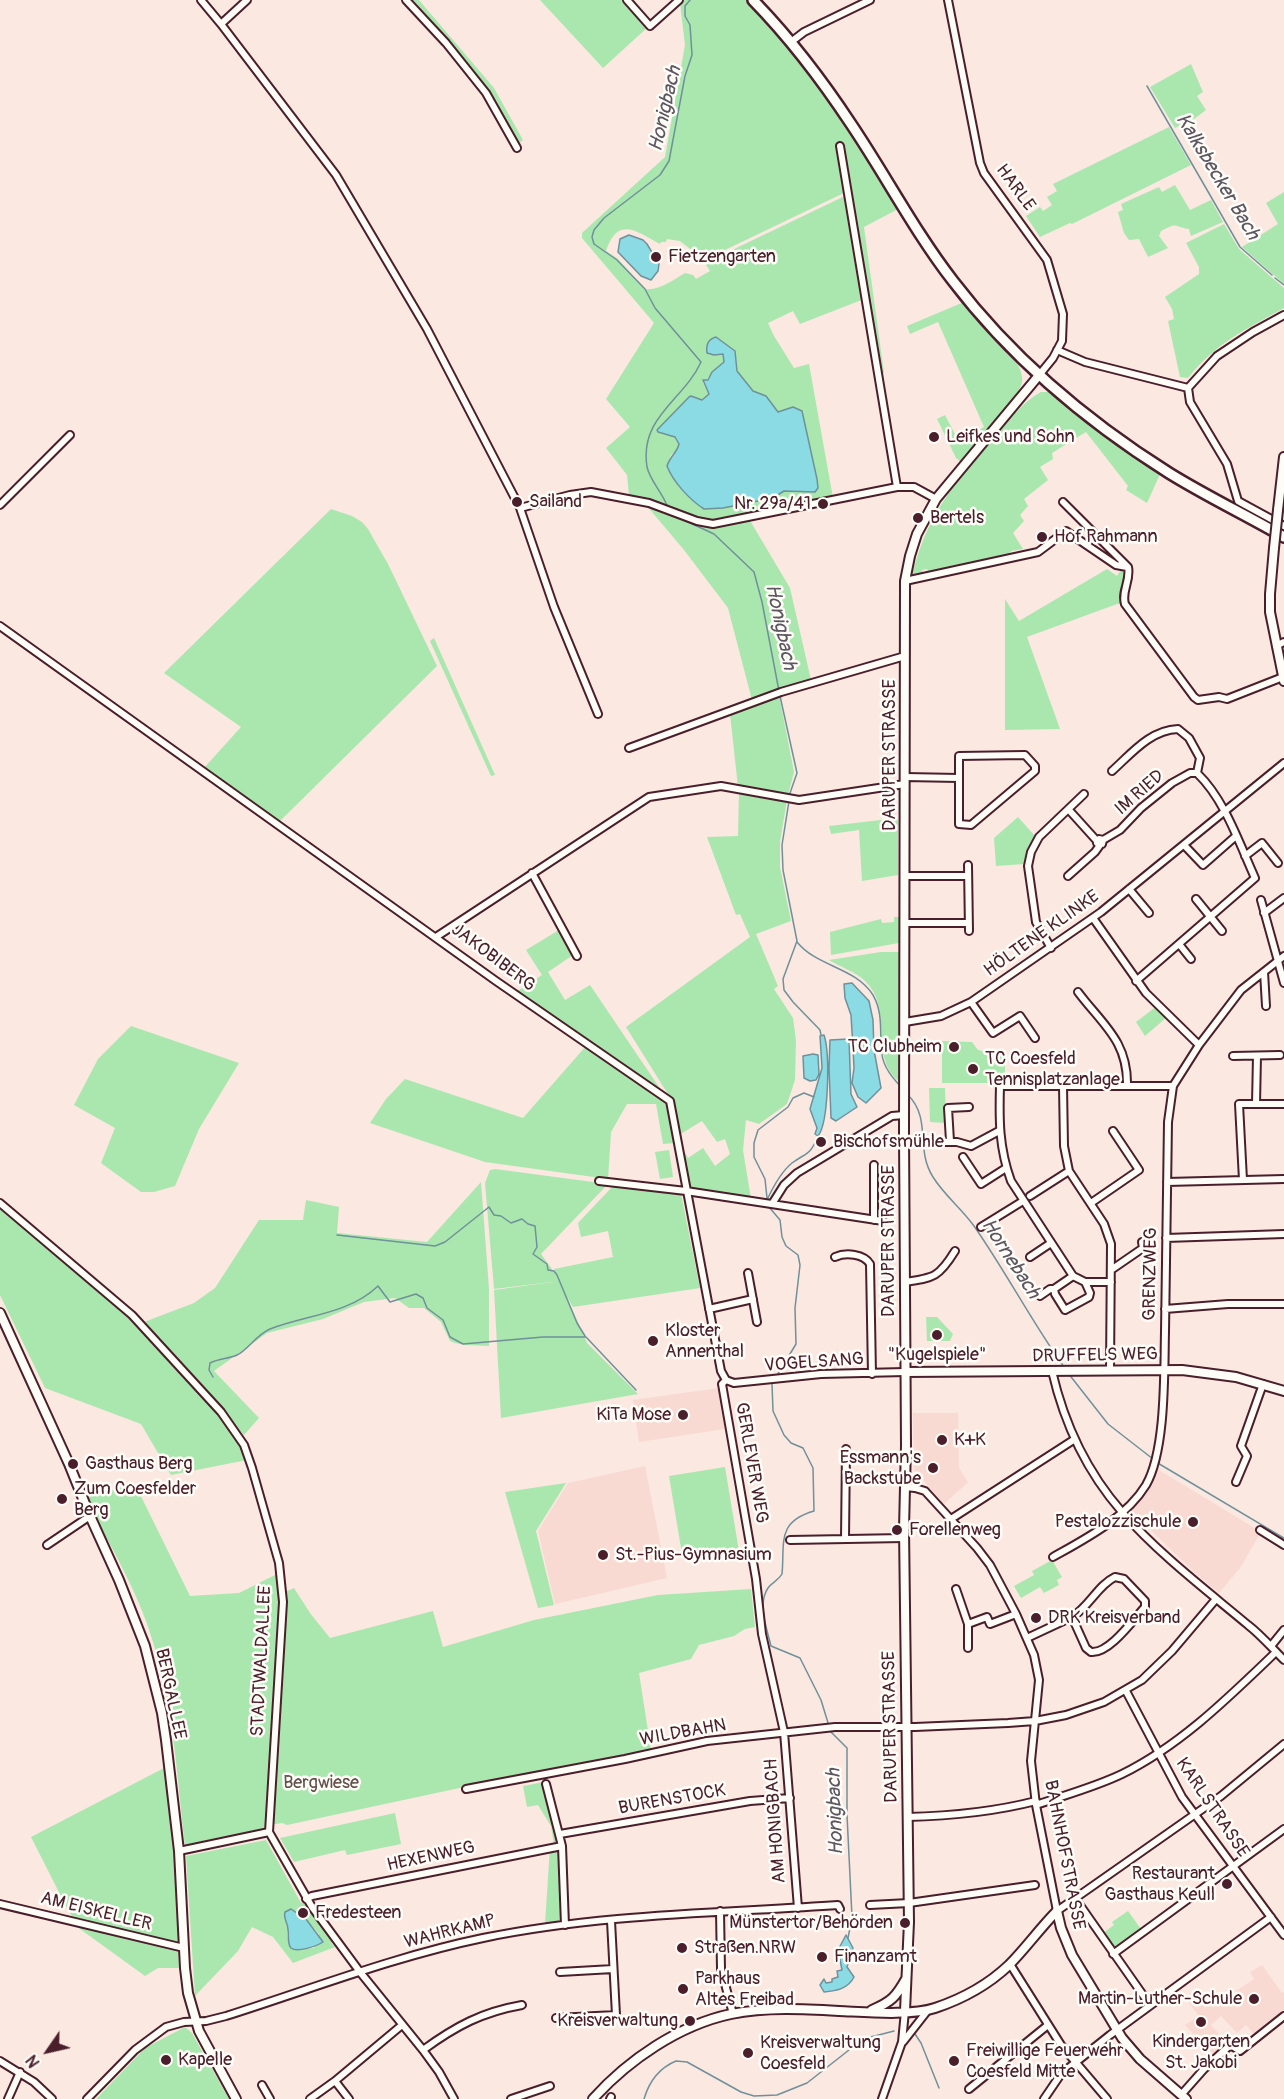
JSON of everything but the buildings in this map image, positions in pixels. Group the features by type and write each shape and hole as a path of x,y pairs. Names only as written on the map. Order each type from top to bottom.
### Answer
{"main road":[{"path":"753,0 791,42 823,83 935,257 991,326 1040,374 1098,423 1170,473 1284,537"}],"street":[{"path":"201,0 336,175 427,329 520,508 554,607 598,714"},
{"path":"220,24 247,0"},
{"path":"406,0 446,43 486,93 517,148"},
{"path":"627,0 651,26 679,0"},
{"path":"791,42 804,32 870,0"},
{"name":"HARLE","path":"948,0 980,163 984,173 1047,260 1062,314 1063,331 1058,351 1040,374"},
{"path":"840,146 897,487"},
{"path":"1188,388 1217,356 1284,315"},
{"path":"1058,351 1096,365 1188,388"},
{"name":"DARUPER STRASSE","path":"882,2099 902,2042 908,1975 904,1538 905,581 910,556 918,534 936,499 1040,374"},
{"path":"1188,388 1190,402 1227,464 1238,501 1284,525"},
{"path":"0,505 70,435"},
{"path":"1063,502 1128,567 1130,575 1122,597 1125,604 1154,646 1198,700 1219,697 1227,699 1284,679 1276,646 1270,594 1284,457"},
{"path":"520,508 591,492 626,498 713,524 897,487 914,487 936,499"},
{"path":"905,581 1038,552 1066,531 1116,565 1128,567"},
{"path":"0,626 436,937"},
{"path":"1276,646 1284,642"},
{"path":"629,748 779,692 905,656"},
{"name":"IM RIED","path":"1112,771 1152,736 1162,730 1178,729 1189,738 1200,758 1197,773"},
{"path":"1025,755 1035,766 1035,771 971,825 959,824 959,778 959,756 1025,755"},
{"name":"HÖLTENE KLINKE","path":"904,1022 941,1017 971,1002 1051,948 1093,918 1284,763"},
{"name":"IM RIED","path":"1068,876 1095,852 1100,842 1120,831 1156,795 1190,773 1197,773 1204,779 1224,811 1255,878 1211,916"},
{"name":"JAKOBIBERG","path":"670,1101 505,988 436,937 649,797 721,786 799,800 905,781 959,778"},
{"path":"1051,948 1036,922 1029,859 1039,837 1084,794"},
{"path":"1069,810 1100,842"},
{"path":"1184,845 1203,865 1236,836"},
{"path":"1245,855 1262,843 1278,863"},
{"path":"968,865 969,931"},
{"path":"532,873 577,956"},
{"path":"904,876 967,876"},
{"path":"1129,889 1149,913"},
{"path":"1264,913 1284,898"},
{"path":"1196,899 1222,931"},
{"path":"1261,900 1284,983"},
{"path":"1136,981 1211,916"},
{"path":"1093,918 1136,981 1199,1045"},
{"path":"904,923 968,923"},
{"path":"1179,944 1191,959"},
{"path":"1111,1282 1085,1282 1073,1276 1011,1182 999,1131 1000,1086 1173,1086 1199,1045 1235,997 1284,956"},
{"path":"1264,972 1266,1006"},
{"path":"1078,992 1124,1055 1127,1070 1126,1085"},
{"path":"971,1002 993,1033 1020,1016 1035,1038"},
{"path":"1233,1056 1280,1055"},
{"path":"1256,1104 1257,1056"},
{"path":"1063,1086 1064,1146 1069,1171 1108,1234 1110,1244 1110,1370"},
{"name":"GRENZWEG","path":"1053,1557 1087,1537 1122,1512 1138,1496 1157,1457 1164,1370 1168,1122 1173,1086"},
{"name":"GERLEVER WEG","path":"670,1101 721,1371 726,1380 722,1384 756,1579 760,1623 784,1732"},
{"path":"1243,1180 1239,1104 1284,1104"},
{"path":"969,1107 948,1108 947,1141 970,1146 999,1131"},
{"path":"769,1203 797,1173 892,1116 904,1114"},
{"path":"1090,1203 1138,1170 1113,1131"},
{"path":"963,1157 981,1184 1006,1168"},
{"path":"874,1165 874,1220"},
{"path":"1030,1196 1069,1171"},
{"path":"1167,1182 1284,1179"},
{"path":"599,1181 686,1191 883,1221"},
{"path":"981,1227 1023,1201"},
{"name":"STADTWALDALLEE","path":"0,1203 132,1315 221,1412 244,1445 271,1533 282,1582 269,1832"},
{"path":"1166,1238 1284,1234"},
{"path":"1111,1270 1143,1248 1142,1242"},
{"path":"1030,1257 1051,1243"},
{"path":"905,1282 932,1277 956,1251"},
{"path":"835,1257 844,1253 865,1258 870,1264 872,1374"},
{"path":"748,1273 757,1322"},
{"path":"1040,1296 1073,1276"},
{"path":"1054,1289 1067,1310 1089,1297 1090,1293 1085,1282"},
{"path":"709,1309 753,1299"},
{"path":"1165,1309 1228,1304 1284,1304"},
{"name":"BERGALLEE","path":"0,1313 70,1465 146,1646 162,1713 179,1851 188,1993 196,2022 207,2048 236,2099"},
{"name":"DRUFFELS WEG","path":"905,1372 1164,1370 1213,1373 1284,1391"},
{"path":"1056,1371 1058,1396 1075,1439 1092,1471 1122,1512 1182,1570 1249,1625 1284,1660"},
{"name":"VOGELSANG","path":"726,1380 734,1383 821,1374 905,1372"},
{"path":"1236,1482 1247,1456 1241,1446 1263,1384"},
{"path":"951,1520 1075,1439"},
{"path":"845,1539 846,1449"},
{"name":"BAHNHOFSTRASSE","path":"905,1487 925,1491 983,1556 1002,1587 1027,1638 1038,1670 1031,1761 1036,1803 1061,1928 1072,1955 1116,2030 1134,2052 1184,2097"},
{"path":"47,1545 90,1516"},
{"path":"1260,1530 1284,1545"},
{"path":"790,1540 904,1538"},
{"path":"1027,1638 1072,1617 1083,1609 1115,1576 1124,1579 1146,1603 1116,1639 1095,1653 1086,1648 1072,1617"},
{"path":"956,1589 968,1624 968,1648"},
{"name":"WILDBAHN","path":"466,1789 707,1741 836,1727 977,1724 1035,1720 1066,1715 1094,1707 1126,1691 1154,1670 1215,1599"},
{"path":"968,1624 987,1617 990,1624 1016,1614"},
{"path":"1271,1646 1284,1630"},
{"path":"908,1817 952,1816 1036,1803 1095,1786 1123,1774 1185,1734 1229,1697 1276,1652"},
{"name":"KARLSTRASSE","path":"1126,1691 1182,1797 1284,1935"},
{"name":"AM HONIGBACH","path":"784,1732 798,1908"},
{"path":"593,2099 616,2076 655,2047 687,2030 732,2014 783,2008 868,2011 928,2010 972,1992 989,1982 1010,1964 1042,1924 1057,1911 1221,1796 1284,1744"},
{"path":"546,1784 562,1846 566,1925"},
{"name":"BURENSTOCK","path":"560,1834 750,1801 790,1798"},
{"path":"1113,1953 1284,1829"},
{"path":"179,1851 269,1832 306,1899 360,1972 423,2050 454,2099"},
{"name":"HEXENWEG","path":"306,1899 562,1846"},
{"path":"870,1905 909,1903 1035,1885"},
{"path":"1075,1898 1150,2005"},
{"name":"AM EISKELLER","path":"0,1904 184,1948"},
{"name":"WAHRKAMP","path":"87,2099 121,2063 149,2038 166,2027 235,2013 360,1972 474,1940 551,1926 720,1911 837,1905 840,1909"},
{"path":"720,1911 721,1968 732,2014"},
{"path":"1044,2099 1058,2077 1116,2030 1271,1917"},
{"path":"556,2018 616,2015 611,1921"},
{"path":"1010,1964 1070,2057 1107,2099"},
{"path":"560,1972 614,1969"},
{"path":"868,2011 895,1998 908,1975"},
{"path":"423,2050 474,2018 522,2005"},
{"name":"DARUPER STRASSE","path":"902,2042 928,2010"},
{"path":"1184,2097 1204,2069 1228,2047 1232,2046 1240,2051 1284,2016"},
{"path":"310,2099 402,2025"},
{"path":"969,2089 1048,2025"},
{"path":"0,2061 34,2082 52,2099"},
{"path":"8,2099 20,2072"},
{"path":"335,2081 349,2099"},
{"path":"262,2085 270,2099"},
{"path":"511,2099 550,2086"}],"shaded area":[{"path":"719,1388 725,1429 639,1442 633,1400"},
{"path":"913,1413 958,1413 959,1468 968,1482 944,1504 914,1470"},
{"name":"St.-Pius-Gymnasium","path":"645,1466 667,1578 555,1604 538,1531 568,1483"},
{"name":"Pestalozzischule","path":"1159,1470 1261,1532 1240,1568 1219,1593 1131,1511 1151,1484 1156,1471"},
{"name":"Martin-Luther-Schule","path":"1262,1965 1282,1993 1284,1992 1284,2012 1254,2034 1246,2025 1237,2033 1221,2016 1211,2025 1227,2042 1213,2055 1185,2025 1199,2016 1189,2003 1202,1993 1212,2007 1254,1979 1250,1972"}],"green space":[{"path":"407,0 419,0 494,88 523,140 517,145 488,93"},
{"path":"540,0 626,0 649,26 603,68"},
{"path":"683,0 748,0 811,74 848,126 900,208 864,227 884,373 881,374 841,143 837,144 846,192 704,260 680,241 667,239 666,242 660,244 629,229 616,233 611,240 606,251 617,258 645,289 650,289 666,284 685,273 693,275 696,279 710,271 705,263 847,195 864,299 800,324 793,311 768,323 794,368 809,364 833,498 715,522 698,519 671,507 629,495 627,475 606,448 630,427 606,399 654,323 582,238 582,233 665,157 685,45 680,3","holes":["712,338 735,351 737,371 753,391 766,396 778,412 793,407 818,488 815,492 784,491 773,498 723,508 701,508 669,472 667,466 671,455 678,450 679,444 675,437 659,433 657,430 694,397 702,400 709,394 703,383 724,362 723,354 706,347"]},
{"path":"1191,64 1203,92 1197,96 1206,110 1175,128 1150,87"},
{"path":"1169,127 1191,165 1072,224 1040,237 1026,216 1040,207 1043,211 1052,205 1047,197 1057,191 1053,184"},
{"path":"1175,185 1190,210 1211,200 1223,222 1191,236 1189,229 1175,225 1166,228 1159,236 1168,248 1148,257 1139,239 1129,240 1124,233 1118,212 1123,210 1121,204 1159,187 1162,192"},
{"path":"1284,192 1284,284 1242,247 1278,224 1266,203"},
{"path":"1224,224 1239,249 1284,288 1284,308 1244,330 1221,346 1188,378 1180,377 1168,321 1174,319 1172,309 1165,297 1199,274 1199,267 1186,243"},
{"path":"964,302 1015,359 1022,382 1019,391 1005,412 961,462 956,458 937,419 945,415 959,442 984,427 938,322 910,334 907,326"},
{"path":"1041,392 1050,392 1092,427 1161,472 1147,503 1126,490 1128,486 1086,432 1052,453 1053,459 1040,467 1048,480 1024,499 1028,506 1020,515 1024,521 1013,533 1023,549 1011,551 1008,557 929,573 927,569 922,570 924,576 911,579 917,556 933,518 954,486 1016,412"},
{"path":"647,506 698,524 749,519 790,588 811,680 752,700 728,608"},
{"path":"331,509 352,516 368,529 388,564 437,666 278,823 204,768 241,727 164,673"},
{"path":"1122,568 1127,569 1127,573 1121,604 1027,637 1060,729 1005,730 1005,599 1019,621 1107,569 1117,576"},
{"path":"434,638 495,775 491,776 430,641"},
{"path":"779,695 794,772 788,795 738,787 730,714"},
{"path":"739,792 787,800 780,842 780,867 791,921 756,934 778,986 774,989 793,1018 796,1040 795,1080 787,1104 759,1124 746,1120 743,1150 751,1199 688,1190 682,1152 684,1151 688,1158 703,1148 715,1166 730,1154 725,1139 717,1142 702,1121 679,1135 671,1099 626,1027 750,937 740,914 736,915 707,837 738,836"},
{"path":"1018,817 1035,836 1026,851 1025,864 996,866 994,838"},
{"path":"898,818 898,875 862,881 859,830 831,834 829,826"},
{"path":"894,917 899,917 899,943 831,955 830,932 881,919 882,923 894,922"},
{"path":"559,930 573,955 548,972 565,1000 590,985 661,1090 516,992 542,975 526,950"},
{"path":"881,952 900,952 901,1084 890,1072 885,1059 880,1013 873,991 853,972 829,960"},
{"path":"1157,1006 1167,1017 1145,1036 1136,1022"},
{"path":"131,1026 239,1063 199,1129 175,1186 154,1192 141,1192 101,1163 115,1128 74,1105 98,1059"},
{"name":"TC Coesfeld Tennisplatzanlage","path":"942,1041 972,1042 978,1050 1005,1056 1005,1083 942,1083"},
{"path":"586,1046 668,1102 675,1143 663,1144 656,1104 627,1104 611,1132 608,1179 485,1162 370,1123 386,1099 405,1079 523,1118"},
{"path":"929,1088 945,1088 946,1123 930,1122"},
{"path":"669,1150 673,1177 660,1179 655,1152"},
{"path":"490,1170 608,1184 541,1254 557,1276 554,1269 613,1257 608,1231 581,1237 578,1223 613,1186 681,1194 700,1288 573,1307 567,1297 587,1343 638,1394 501,1418 494,1290 560,1281 494,1289 485,1183"},
{"path":"481,1182 489,1289 489,1346 466,1345 450,1341 441,1322 424,1308 409,1308 395,1298 364,1302 323,1319 267,1333 214,1371 259,1418 244,1435 144,1322 194,1303 215,1288 259,1220 303,1220 306,1200 339,1207 337,1233 427,1242"},
{"path":"0,1207 140,1324 219,1412 239,1440 247,1460 171,1475 141,1424 45,1388 0,1295"},
{"path":"926,1317 937,1317 953,1334 950,1341 927,1341"},
{"path":"725,1467 739,1551 683,1560 669,1476"},
{"path":"566,1483 536,1531 554,1605 538,1608 505,1492"},
{"path":"135,1484 190,1596 239,1593 279,1573 281,1602 266,1831 185,1846 166,1692 153,1642 131,1586 85,1497"},
{"path":"1052,1560 1062,1577 1057,1580 1059,1585 1044,1593 1040,1587 1021,1598 1014,1586 1034,1575 1032,1571"},
{"name":"Bergwiese","path":"294,1588 330,1638 433,1611 443,1647 534,1620 658,1595 751,1589 755,1627 745,1629 734,1636 699,1645 691,1659 639,1673 651,1750 548,1769 287,1825 282,1823 270,1825 287,1591"},
{"path":"166,1767 175,1866 179,1968 158,1968 145,1976 80,1929 31,1837"},
{"path":"544,1782 558,1833 563,1924 545,1924 550,1847 554,1845 551,1826 538,1805 527,1807 523,1786"},
{"path":"395,1813 401,1844 347,1855 345,1850 294,1862 280,1838"},
{"path":"266,1840 301,1903 306,1903 335,1942 331,1943 335,1947 293,1963 273,1937 252,1927 238,1951 195,1996 186,1856","holes":["306,1919 319,1934 314,1948 301,1950 291,1948 286,1922"]},
{"path":"1128,1911 1141,1929 1114,1949 1103,1933 1114,1925 1112,1922"},
{"path":"185,2027 192,2033 229,2099 96,2099 145,2048"}],"water":[{"path":"629,235 643,240 659,264 658,271 651,280 641,276 618,252 620,239"},
{"path":"716,337 735,351 737,371 753,391 766,396 778,412 793,407 802,411 817,479 818,488 815,492 784,491 773,498 723,508 704,509 688,496 673,478 667,466 679,444 675,437 657,430 689,397 702,400 709,394 703,380 708,380 712,372 724,362 723,354 707,353 708,343"},
{"path":"852,983 869,1001 881,1088 866,1103 858,1097 852,1083 854,1068 851,1015 845,998 844,984"},
{"path":"824,1035 827,1087 822,1128 818,1136 815,1134 817,1128 810,1109 822,1068 820,1036"},
{"path":"849,1039 851,1094 857,1107 836,1121 831,1118 830,1040"},
{"path":"818,1055 819,1074 816,1080 810,1081 804,1078 803,1056"},
{"path":"291,1909 306,1919 323,1942 302,1949 291,1948 285,1912"},
{"path":"846,1935 853,1948 847,1967 854,1977 845,1987 824,1992 820,1985 824,1979 826,1983 832,1982 832,1979 838,1977 837,1971 842,1970 838,1950"}],"waterway":[{"name":"Honigbach","path":"668,508 647,467 646,450 656,422 701,362 655,308 645,289 617,260 594,244 592,237 594,230 604,218 660,175 669,161 685,76 692,55 690,25 685,16 685,6 690,0"},
{"name":"Kalksbecker Bach","path":"1147,86 1240,247 1272,275"},
{"name":"Kalksbecker Bach","path":"1275,278 1284,285"},
{"name":"Honigbach","path":"673,515 714,534 754,572 779,691"},
{"name":"Honigbach","path":"780,696 797,773 789,796"},
{"name":"Honigbach","path":"789,801 782,845 783,870 797,941 783,979 784,990 820,1030 821,1035"},
{"name":"Hornebach","path":"797,942 815,957 856,978 873,995 879,1009 883,1060 889,1073 901,1087"},
{"name":"Honigbach","path":"767,1198 765,1179 754,1157 754,1143 758,1130 788,1107 793,1098 804,1093 814,1097"},
{"name":"Hornebach","path":"908,1095 920,1114 925,1156 933,1177 974,1226 1064,1367"},
{"name":"Honigbach","path":"767,1200 784,1171 811,1150 819,1135"},
{"path":"337,1235 435,1246 445,1242 489,1207 494,1215 501,1216 511,1223 522,1219 535,1226 537,1247 533,1254 547,1264 548,1270 554,1271 557,1275 577,1323 585,1336"},
{"name":"Honigbach","path":"769,1207 780,1220 782,1237 786,1246 798,1255 800,1265 795,1308 796,1344 776,1377"},
{"path":"213,1377 209,1370 210,1363 237,1355 270,1329 354,1303 378,1286 390,1302 416,1294 423,1298 427,1308 443,1320 450,1337 463,1344 543,1337 586,1337 636,1390"},
{"name":"Hornebach","path":"1068,1373 1108,1424 1153,1459"},
{"name":"Honigbach","path":"774,1381 772,1384 773,1411 784,1435 791,1443 803,1448 813,1468 814,1511 793,1521 788,1528 783,1543 782,1574 765,1594 764,1617 771,1646 800,1658 821,1700 829,1726"},
{"name":"Hornebach","path":"1156,1462 1284,1538"},
{"name":"Honigbach","path":"830,1731 847,1748 847,1815 852,1917 848,1938"},
{"path":"644,2099 655,2076 676,2061 687,2062 741,2092 754,2096 777,2095 807,2083 863,2039 894,2031"},
{"path":"915,2034 921,2043 939,2088"}],"place":[{"name":"Fietzengarten","path":"656,257"},
{"name":"Leifkes und Sohn","path":"934,437"},
{"name":"Sailand","path":"517,502"},
{"name":"Nr. 29a/41","path":"823,504"},
{"name":"Bertels","path":"918,518"},
{"name":"Hof Rahmann","path":"1042,537"},
{"name":"TC Clubheim","path":"954,1047"},
{"name":"TC Coesfeld Tennisplatzanlage","path":"973,1069"},
{"name":"Bischofsmühle","path":"821,1142"},
{"name":"\"Kugelspiele\"","path":"937,1335"},
{"name":"Kloster Annenthal","path":"653,1341"},
{"name":"KiTa Mose","path":"683,1415"},
{"name":"K+K","path":"942,1440"},
{"name":"Gasthaus Berg","path":"73,1464"},
{"name":"Essmann's Backstube","path":"933,1468"},
{"name":"Zum Coesfelder Berg","path":"62,1499"},
{"name":"Pestalozzischule","path":"1193,1522"},
{"name":"Forellenweg","path":"897,1530"},
{"name":"St.-Pius-Gymnasium","path":"603,1555"},
{"name":"DRK Kreisverband","path":"1036,1618"},
{"name":"Restaurant Gasthaus Keull","path":"1227,1884"},
{"name":"Fredesteen","path":"303,1913"},
{"name":"Münstertor/Behörden","path":"905,1923"},
{"name":"Straßen.NRW","path":"682,1948"},
{"name":"Finanzamt","path":"822,1957"},
{"name":"Parkhaus Altes Freibad","path":"683,1989"},
{"name":"Martin-Luther-Schule","path":"1254,1999"},
{"name":"Kreisverwaltung","path":"690,2021"},
{"name":"Kindergarten St. Jakobi","path":"1201,2022"},
{"name":"Kreisverwaltung Coesfeld","path":"748,2053"},
{"name":"Kapelle","path":"166,2060"},
{"name":"Freiwillige Feuerwehr Coesfeld Mitte","path":"954,2061"}]}
